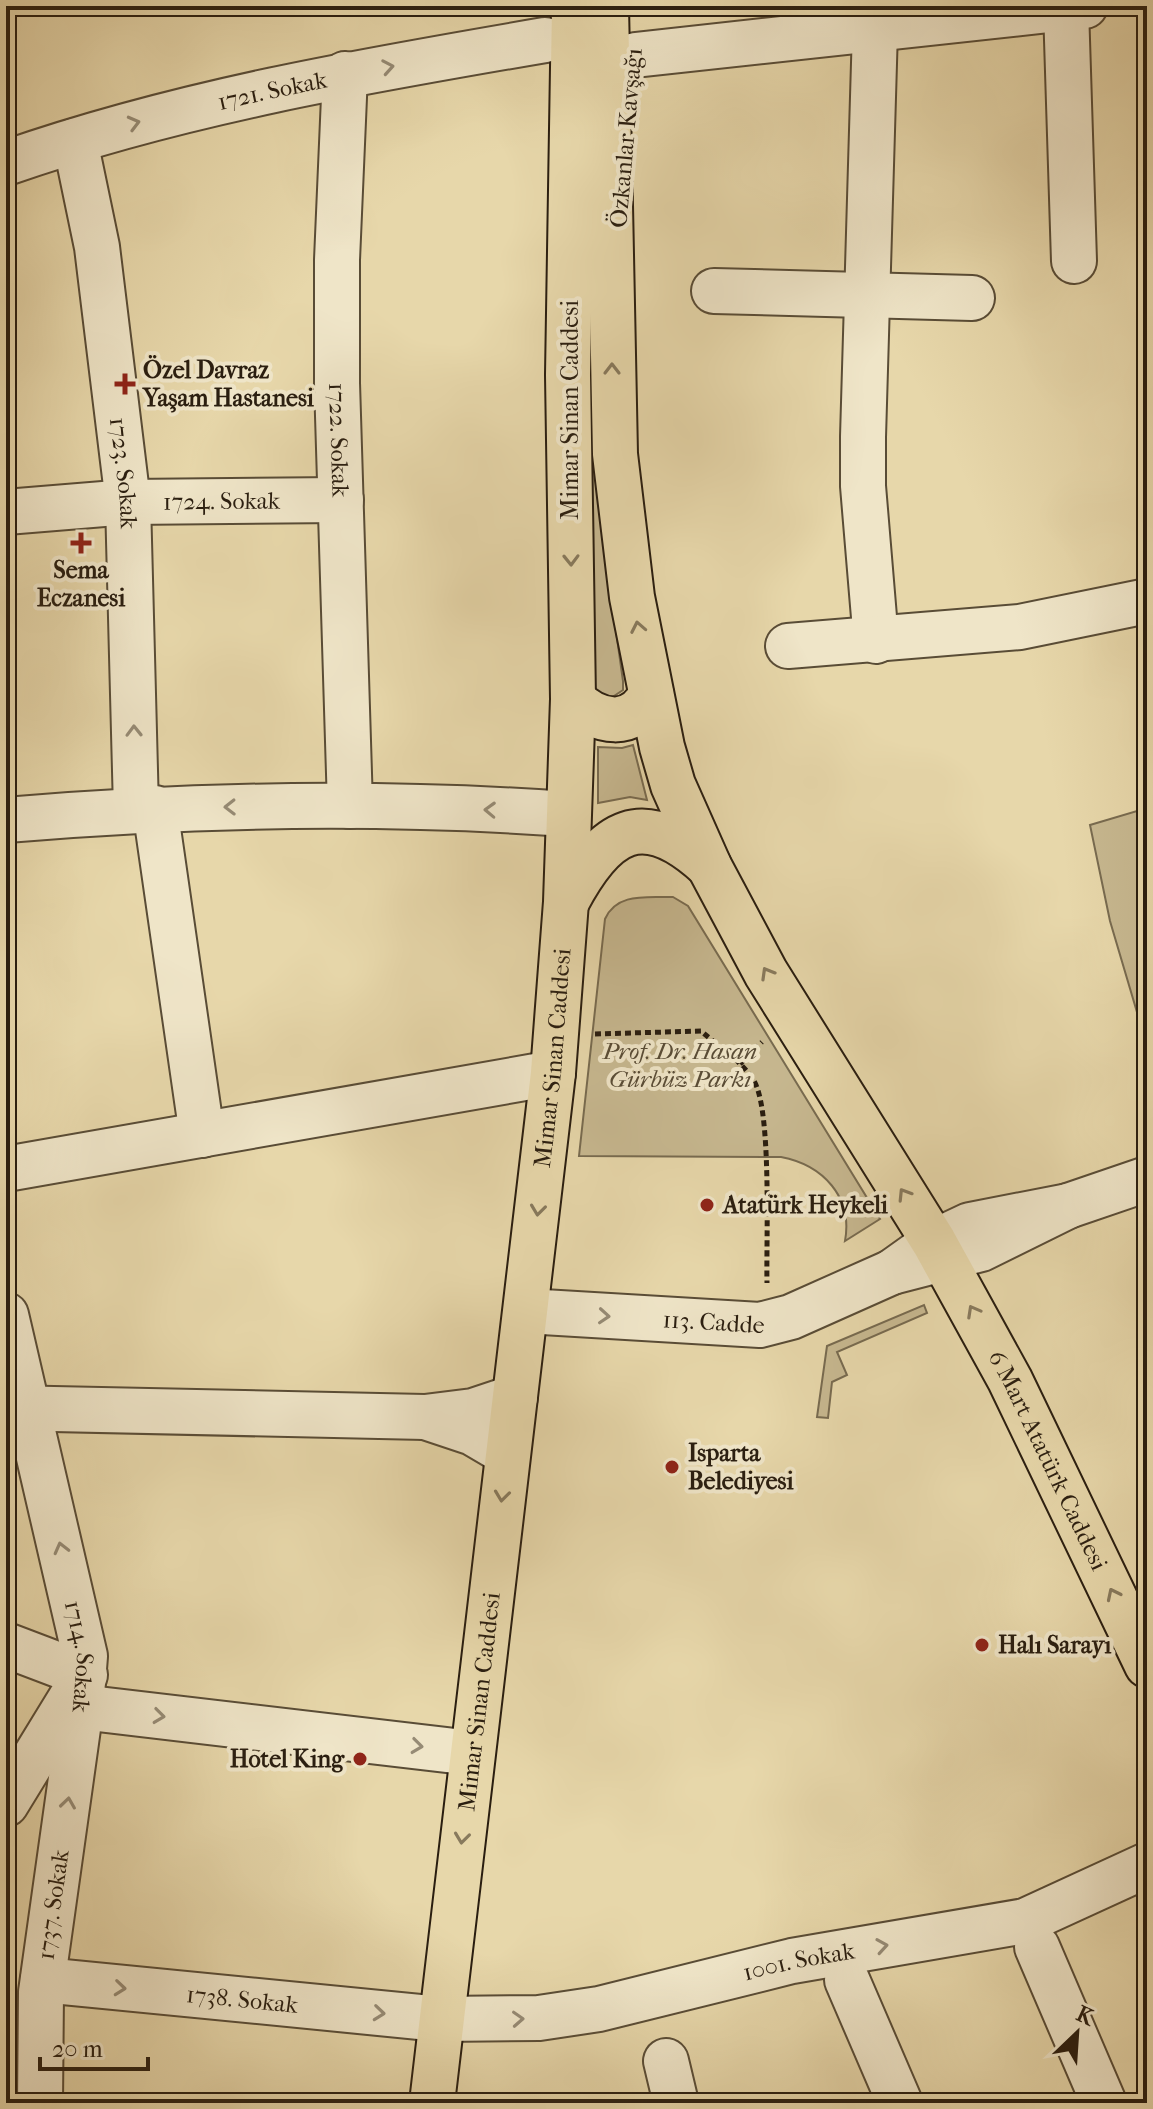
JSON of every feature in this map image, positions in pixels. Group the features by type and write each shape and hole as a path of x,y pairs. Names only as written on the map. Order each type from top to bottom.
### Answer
{"main road":[{"name":"Mimar Sinan Caddesi","path":"432,2103 553,1073 566,902 573,699 570,270 574,6"},
{"name":"Mimar Sinan Caddesi","path":"606,6 614,271 615,454 621,526 651,694 673,785 709,866 766,973 939,1251"},
{"name":"Özkanlar Kavşağı","path":"614,271 635,55 635,6"},
{"path":"544,23 555,164 570,270"},
{"path":"573,699 586,713 605,720 622,719 636,715 651,694"},
{"path":"568,814 592,829 619,836 648,832 669,836 709,866"},
{"path":"566,902 584,869 601,847 619,836"},
{"name":"6 Mart Atatürk Caddesi","path":"939,1251 1010,1380 1147,1665"}],"street":[{"path":"635,55 875,29 943,14 1075,7 1074,261"},
{"name":"1721. Sokak","path":"6,163 208,104 345,74 544,23"},
{"path":"875,29 863,486 876,641"},
{"name":"1722. Sokak","path":"345,74 337,260 350,806"},
{"name":"1723. Sokak","path":"75,141 97,247 128,502 145,808 202,1135"},
{"path":"714,291 972,298"},
{"name":"1724. Sokak","path":"6,512 128,502 341,500"},
{"path":"788,646 1020,627 1147,601"},
{"path":"6,820 145,808 350,806 568,814"},
{"path":"6,1169 553,1073"},
{"name":"113. Cadde","path":"526,1311 760,1325 791,1317 939,1251 981,1249 1068,1206 1147,1179"},
{"name":"1714. Sokak","path":"6,1315 16,1408 82,1635 83,1691 472,1753"},
{"path":"16,1408 425,1417 473,1411 515,1397"},
{"path":"425,1417 473,1433 507,1453"},
{"path":"6,1645 83,1691 6,1804"},
{"name":"1737. Sokak","path":"40,2103 38,2033 43,1980 83,1691"},
{"name":"1001. Sokak","path":"440,2019 507,2020 599,2009 792,1961 988,1930 1025,1921 1147,1865"},
{"path":"1037,1947 1104,2103"},
{"name":"1738. Sokak","path":"43,1980 440,2019"},
{"path":"847,1980 900,2103"},
{"path":"666,2061 676,2103"}],"path":[{"path":"582,1034 701,1031 740,1064 757,1084 764,1112 767,1283"},
{"path":"740,1064 768,1037"}],"green space":[{"path":"587,223 606,560 623,681 623,690 611,698 594,690"},
{"path":"633,745 647,800 630,797 598,803 598,747"},
{"path":"1147,808 1147,1046 1110,921 1090,825"},
{"name":"Prof. Dr. Hasan Gürbüz Parkı","path":"673,897 688,906 880,1219 845,1241 844,1210 839,1197 822,1175 796,1161 781,1157 579,1156 605,919 610,910 625,900"},
{"path":"924,1305 927,1313 837,1352 847,1375 832,1382 828,1418 817,1417 827,1346"}],"place":[{"name":"Özel Davraz Yaşam Hastanesi","path":"125,384"},
{"name":"Sema Eczanesi","path":"81,543"},
{"name":"Atatürk Heykeli","path":"707,1205"},
{"name":"Isparta Belediyesi","path":"672,1467"},
{"name":"Halı Sarayı","path":"982,1645"},
{"name":"Hotel King","path":"360,1759"}]}
